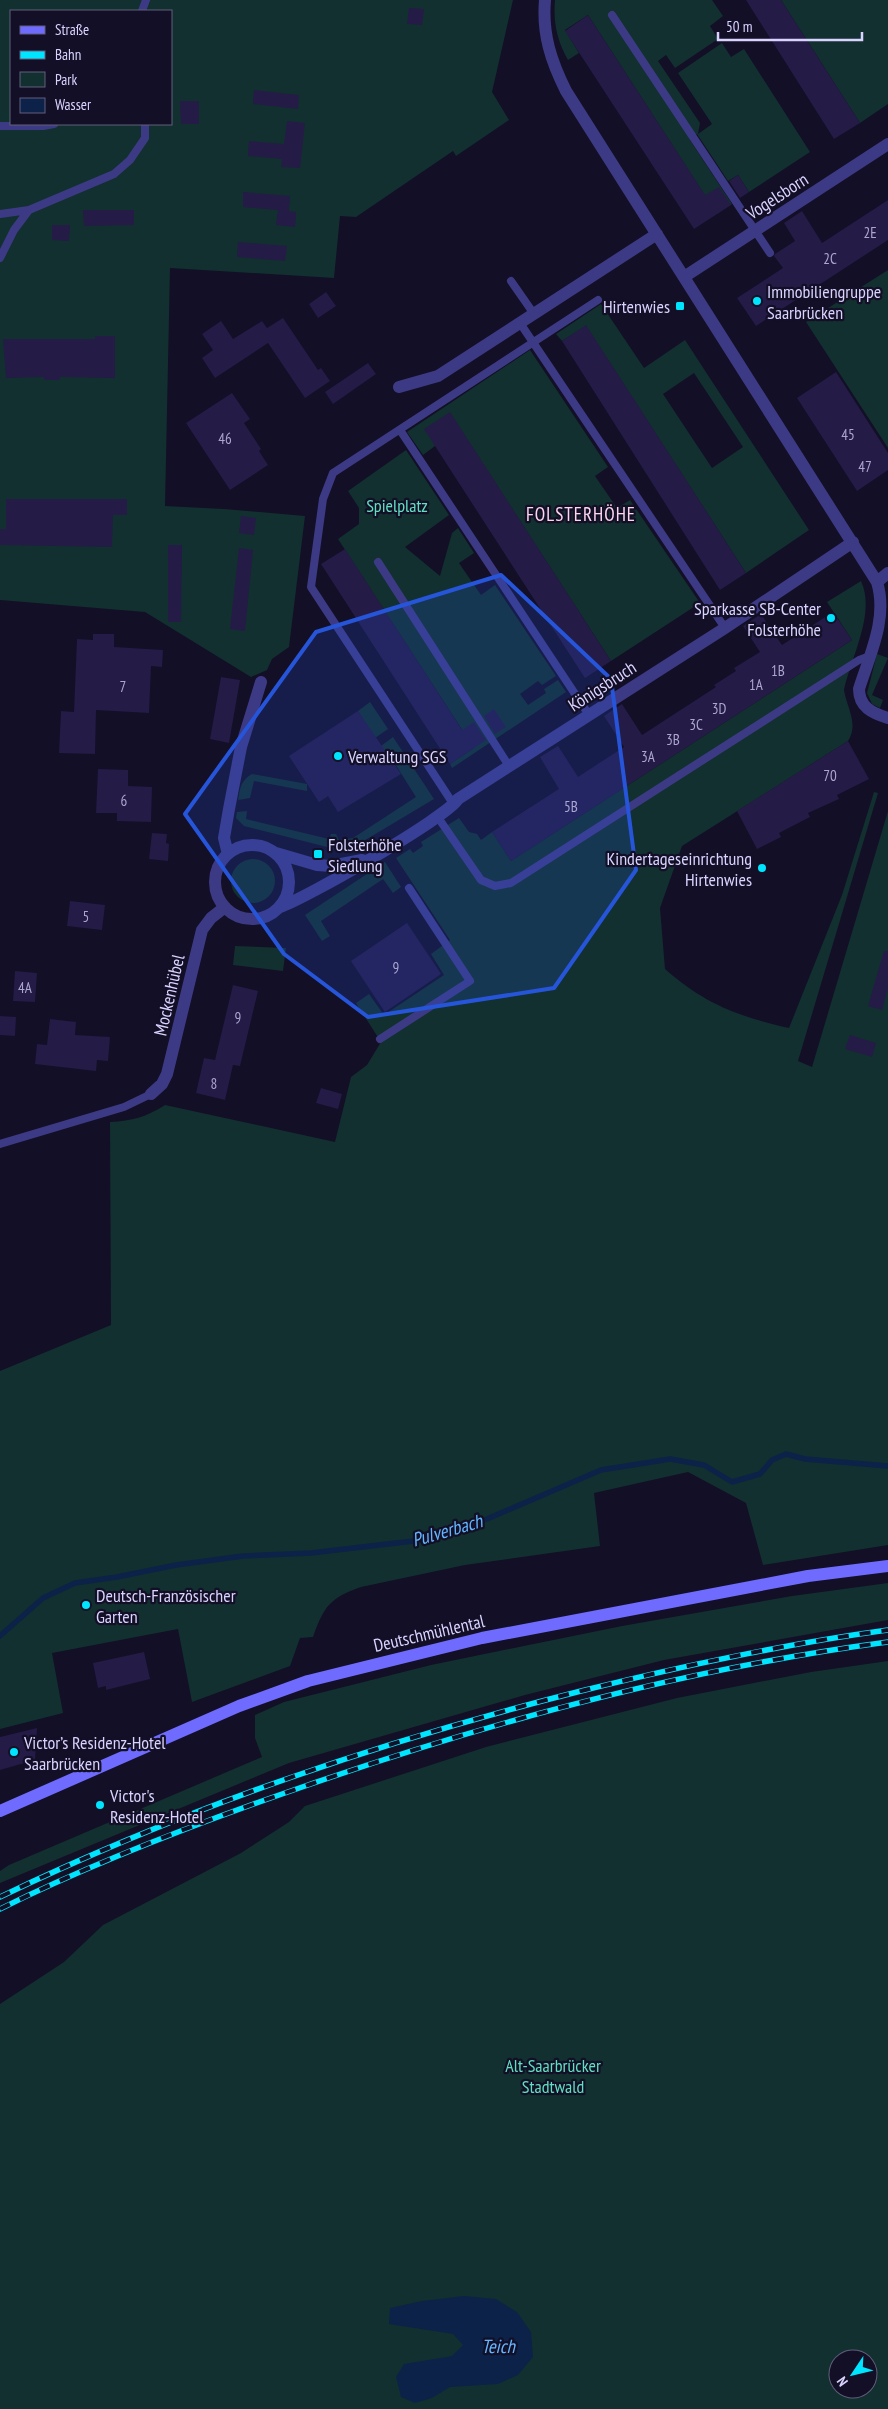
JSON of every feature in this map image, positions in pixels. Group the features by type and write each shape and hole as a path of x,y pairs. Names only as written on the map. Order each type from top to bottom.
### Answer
{"main road":[{"name":"Deutschmühlental","path":"0,1811 239,1706 308,1681 501,1634 808,1576 888,1566"}],"street":[{"path":"545,0 544,34 559,78 854,542 877,582 882,597 881,620 859,689 859,698 863,706 871,712 888,718"},
{"name":"Vogelsborn","path":"684,277 888,144"},
{"path":"399,386 422,382 438,376 657,234"},
{"name":"Königsbruch","path":"225,907 235,914 258,919 270,915 280,907 295,902 437,816 454,805 458,799 725,628 854,542"},
{"path":"877,582 888,574"},
{"path":"225,907 219,897 216,874 220,863 228,854 224,838 229,808 242,747 261,682"},
{"name":"Königsbruch","path":"228,854 237,848 257,845 276,854 317,865 331,866 369,858"},
{"path":"276,854 286,867 289,875 288,892 280,907"},
{"name":"Mockenhübel","path":"151,1094 162,1084 167,1074 202,930 225,907"}],"lane":[{"path":"612,15 770,253"},
{"path":"0,126 48,125"},
{"path":"0,214 29,210 114,174 130,160 145,138 145,125"},
{"path":"0,258 14,230 29,210"},
{"path":"511,281 534,314"},
{"path":"454,805 311,587 323,499 334,473 598,300"},
{"path":"520,323 725,628"},
{"path":"400,430 589,715"},
{"path":"378,562 509,766"},
{"path":"437,816 481,880 495,886 511,883 859,660 870,656"},
{"path":"380,1039 470,981 409,888"},
{"path":"0,1144 124,1108 151,1094"}],"highlighted area":[{"path":"501,575 611,679 636,870 554,988 368,1017 284,954 185,814 316,632"}],"green space":[{"path":"0,0 513,0 492,92 509,120 456,156 453,151 356,217 340,216 334,278 170,268 165,506 305,516 289,647 272,659 267,670 251,677 145,612 0,600"},
{"path":"555,0 712,0 723,16 710,26 718,39 675,68 666,55 658,61 700,123 698,134 712,124 678,73 722,43 731,57 744,49 810,152 749,192 738,175 728,181 697,134 690,140 732,204 717,214 588,15 565,30 579,53 568,60 561,46 557,31"},
{"path":"781,0 888,0 888,104 860,123"},
{"path":"888,270 888,448 806,322"},
{"path":"601,304 644,368 685,340 809,530 746,573 586,326 562,341 556,334","holes":["694,373 743,447 712,468 663,394"]},
{"path":"530,350 608,467 595,476 617,508 630,500 700,603 611,661 450,413 435,446 423,455 407,432"},
{"name":"Spielplatz","path":"406,450 449,515 405,547 440,576 452,533 458,528 474,553 459,563 481,595 495,585 556,676 542,685 538,681 520,694 528,705 546,693 544,689 558,680 566,692 452,768 450,764 474,748 338,539 359,524 359,508 348,491"},
{"path":"861,581 866,607 864,621 844,690 852,722 851,735 848,741 682,846 660,908 665,969 694,991 722,1007 753,1019 789,1028 842,895 874,792 878,793 798,1061 812,1067 888,811 888,1545 763,1565 746,1503 688,1472 594,1493 600,1546 465,1565 350,1591 335,1599 329,1605 313,1637 300,1638 290,1666 192,1702 178,1629 52,1653 63,1713 0,1729 0,1371 111,1325 110,1122 139,1118 165,1105 335,1142 351,1077 367,1065 381,1042 356,1003 369,994 384,1015 444,975 431,954 450,940 396,858 410,849 413,853 423,846 421,842 459,818 469,832 477,834 481,840 492,832 511,861 852,640 827,602"},
{"path":"877,654 888,658 872,695 883,700 880,708 872,704 867,693"},
{"path":"370,702 388,729 375,738 358,711"},
{"path":"393,737 434,799 357,845 345,849 331,848 244,826 236,818 237,812 247,811 246,819 329,839 331,834 336,834 339,840 353,838 416,797 390,756 388,757 381,746"},
{"path":"252,774 307,784 307,791 254,781 250,798 238,800 243,782"},
{"path":"253,859 265,863 271,869 275,881 271,893 265,899 253,903 241,899 235,893 231,881 235,869 241,863"},
{"path":"385,862 401,887 393,893 383,879 321,921 330,936 322,941 305,915"},
{"path":"235,946 286,948 283,971 233,965"},
{"path":"888,1583 888,1620 664,1660 525,1695 289,1763 0,1883 0,1871 9,1865 262,1757 255,1738 255,1715 284,1702 431,1665 622,1626 792,1596"},
{"name":"Alt-Saarbrücker Stadtwald","path":"888,1661 888,2409 0,2409 0,2004 64,1962 103,1925 241,1853 289,1822 305,1806 486,1747 677,1698 811,1672"}],"water":[{"name":"Teich","path":"464,2296 496,2299 517,2312 531,2332 533,2357 518,2375 498,2384 450,2387 432,2398 415,2403 401,2397 396,2377 404,2364 452,2356 463,2345 453,2334 389,2324 390,2308 422,2301"}],"building":[{"path":"746,0 781,0 860,123 834,139"},
{"path":"409,8 424,9 422,25 407,24"},
{"path":"588,15 705,195 719,187 731,205 694,229 565,31"},
{"path":"254,90 299,95 298,109 253,104"},
{"path":"180,101 199,101 199,124 181,124"},
{"path":"287,121 305,123 300,168 281,167 282,159 248,156 249,141 284,144"},
{"path":"738,175 749,192 740,198 729,181"},
{"path":"243,192 290,196 289,211 243,207"},
{"path":"888,200 888,240 756,326 737,298 783,268 774,256 795,241 784,223 802,211 822,243"},
{"path":"83,210 134,210 134,225 84,226"},
{"path":"278,210 296,212 295,227 276,225"},
{"path":"52,225 70,225 69,241 52,240"},
{"path":"238,242 287,246 285,261 237,257"},
{"path":"326,292 336,306 318,318 309,304"},
{"path":"283,318 318,370 321,368 330,381 305,398 268,343 215,378 202,358 213,350 202,334 221,321 233,339 262,321 267,328"},
{"path":"586,325 746,573 720,590 562,341"},
{"path":"95,336 115,336 115,378 60,377 60,380 44,380 44,377 6,378 3,339 95,339"},
{"path":"368,363 376,374 333,404 325,392"},
{"path":"836,372 888,453 888,470 857,491 797,398"},
{"path":"232,393 250,419 244,423 261,449 259,451 268,465 230,490 186,423"},
{"path":"450,412 611,661 585,678 424,429"},
{"path":"6,499 127,499 127,515 113,515 112,547 0,545 0,529 6,529"},
{"path":"241,516 256,518 254,535 239,533"},
{"path":"168,545 182,545 181,622 168,622"},
{"path":"239,548 253,550 245,631 230,629"},
{"path":"345,549 462,730 474,722 486,740 450,764 321,564"},
{"path":"833,612 852,640 511,861 492,832 559,789 540,757 558,746 578,777 624,747 604,716 622,704 642,735 716,687 714,685 736,671 734,668 760,652 743,626 761,614 782,645"},
{"path":"93,634 114,634 114,647 163,650 162,667 151,666 149,713 96,710 95,754 59,753 61,711 74,712 77,639 93,640"},
{"path":"221,677 240,680 229,743 210,739"},
{"path":"494,709 506,727 495,734 484,716"},
{"name":"Verwaltung SGS","path":"358,711 401,774 338,812 328,796 319,802 289,756"},
{"path":"848,741 869,779 837,795 839,799 808,813 810,817 779,833 781,837 757,849 737,811"},
{"path":"98,769 128,770 128,786 152,787 151,822 117,821 117,813 96,813"},
{"path":"152,833 167,834 166,843 169,844 168,861 149,859"},
{"path":"70,901 105,905 102,930 67,926"},
{"path":"407,923 441,974 385,1012 351,961"},
{"path":"884,951 888,951 888,988 882,1010 868,1006"},
{"path":"15,971 37,973 35,1002 13,1001"},
{"path":"233,985 258,991 240,1066 233,1065 225,1100 196,1093 204,1058 215,1060"},
{"path":"0,1016 16,1017 15,1036 0,1035"},
{"path":"50,1019 76,1022 75,1035 110,1037 108,1061 97,1060 96,1071 35,1064 37,1044 47,1045"},
{"path":"850,1035 876,1043 872,1057 845,1049"},
{"path":"321,1088 342,1094 338,1109 316,1103"},
{"path":"144,1652 150,1679 106,1690 106,1686 98,1688 93,1663"},
{"name":"Victor’s Residenz-Hotel Saarbrücken","path":"37,1728 35,1760 0,1770 0,1737"}],"waterway":[{"name":"Pulverbach","path":"0,1636 43,1598 75,1583 176,1565 243,1556 311,1553 422,1540 487,1519 601,1470 670,1459 704,1465 732,1482 760,1474 772,1460 786,1454 805,1459 888,1466"}],"railway":[{"path":"0,1897 141,1834 213,1806 285,1779 432,1732 581,1691 657,1673 733,1656 888,1630"},
{"path":"0,1909 75,1874 191,1827 308,1785 450,1739 522,1718 667,1682 741,1666 888,1642"}],"place":[{"name":"Immobiliengruppe Saarbrücken","path":"757,301"},
{"name":"Hirtenwies","path":"680,306"},
{"name":"Sparkasse SB-Center Folsterhöhe","path":"831,618"},
{"name":"Verwaltung SGS","path":"338,756"},
{"name":"Folsterhöhe Siedlung","path":"318,854"},
{"name":"Kindertageseinrichtung Hirtenwies","path":"762,868"},
{"name":"Deutsch-Französischer Garten","path":"86,1605"},
{"name":"Victor’s Residenz-Hotel Saarbrücken","path":"14,1752"},
{"name":"Victor's Residenz-Hotel","path":"100,1805"}],"district":[{"name":"FOLSTERHÖHE","path":"581,514"}]}
